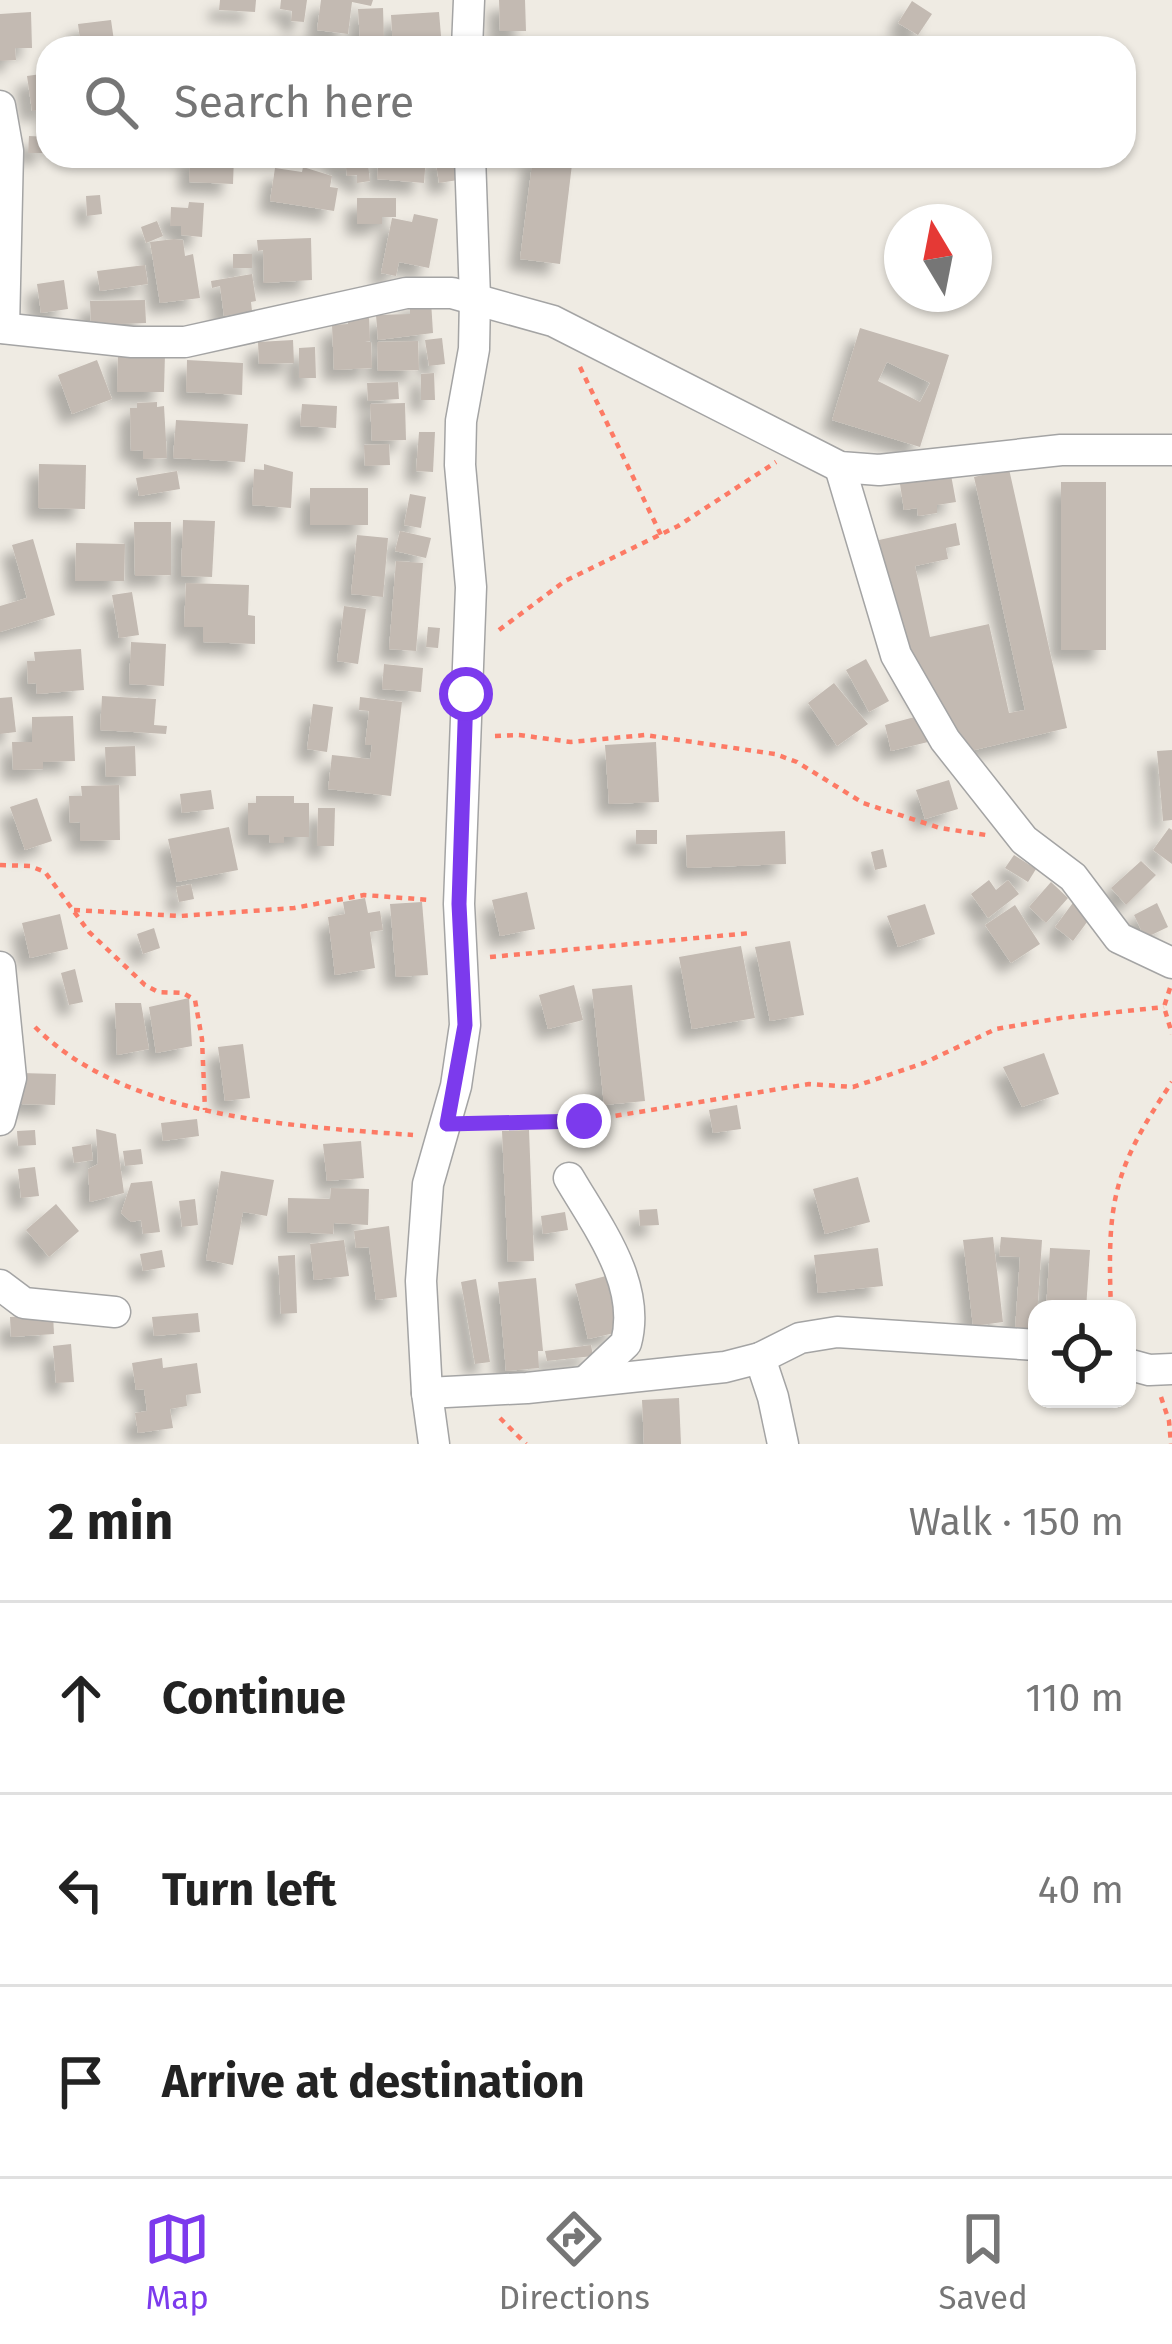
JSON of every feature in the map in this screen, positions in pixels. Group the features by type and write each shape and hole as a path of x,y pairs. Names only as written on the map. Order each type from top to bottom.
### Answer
{"street":[{"path":"468,36 469,0"},
{"path":"0,106 8,151 2,328 173,343 406,293 452,293 553,321 840,466 879,470 1061,450 1172,450"},
{"path":"434,1444 427,1393 423,1262 428,1184 445,1131 465,1025 459,904 471,587 460,465 476,298 471,168"},
{"path":"840,466 896,655 945,740 1024,840 1073,877 1119,938 1172,963"},
{"path":"0,1120 11,1078 2,978"},
{"path":"569,1178 620,1270 629,1308 623,1347 586,1381"},
{"path":"0,1286 24,1303 116,1312"},
{"path":"427,1393 725,1367 760,1358 800,1338 837,1332 1028,1344"},
{"path":"760,1358 783,1444"}],"path":[{"path":"553,321 585,375 661,535"},
{"path":"471,652 565,581 661,535 800,446"},
{"path":"466,740 519,735 571,742 645,735 775,754 797,762 863,803 940,828 1024,840"},
{"path":"0,866 30,866 45,872 88,932 145,985 158,992 189,995 196,1001 205,1110"},
{"path":"74,910 180,916 294,908 364,895 459,904"},
{"path":"460,960 751,933"},
{"path":"2,978 48,1040 119,1086 205,1110 352,1131 445,1131 584,1121 809,1084 853,1087 924,1063 996,1029 1163,1007"},
{"path":"1172,983 1163,1007 1172,1034"},
{"path":"1111,1300 1108,1236 1115,1188 1130,1147 1172,1082"},
{"path":"1149,1368 1169,1421 1171,1444"}],"building":[{"path":"220,0 256,0 255,12 219,10"},
{"path":"281,0 307,0 304,22 291,21 292,11 280,9"},
{"path":"321,0 373,0 371,6 352,2 348,34 317,30"},
{"path":"499,0 525,0 526,31 500,31"},
{"path":"912,1 932,14 918,35 898,23"},
{"path":"383,8 384,36 360,36 358,9"},
{"path":"31,12 32,48 15,48 16,60 0,61 0,14"},
{"path":"439,12 441,36 392,36 391,15"},
{"path":"111,20 113,36 80,36 78,24"},
{"path":"36,75 36,110 32,111 27,76"},
{"path":"29,136 36,136 36,153 28,153"},
{"path":"190,168 234,168 233,184 189,182"},
{"path":"275,168 302,172 306,168 332,176 330,187 338,188 334,211 270,201"},
{"path":"346,168 368,168 370,181 357,183 357,175 347,176"},
{"path":"378,168 425,168 424,183 377,179"},
{"path":"437,168 456,168 458,180 439,183"},
{"path":"531,168 572,168 560,264 520,259"},
{"path":"100,195 102,214 87,216 86,196"},
{"path":"357,198 396,198 396,217 382,217 382,224 357,224"},
{"path":"189,202 204,203 202,237 181,235 181,226 170,226 171,207 188,208"},
{"path":"414,214 438,219 429,268 399,262 396,276 381,273 392,218 412,222"},
{"path":"157,221 163,236 146,243 141,227"},
{"path":"311,238 312,280 264,283 263,250 258,251 257,240"},
{"path":"183,240 185,256 193,254 200,298 160,303 150,242"},
{"path":"233,254 252,254 252,268 233,268"},
{"path":"145,265 148,284 100,291 97,271"},
{"path":"252,274 256,301 251,302 252,311 224,316 220,286 212,288 211,281"},
{"path":"64,280 68,309 41,313 37,284"},
{"path":"145,300 146,323 91,325 90,301"},
{"path":"431,301 433,333 378,340 376,315 410,314 410,302"},
{"path":"369,315 370,341 365,342 371,342 372,368 334,370 332,325 348,324 347,316"},
{"path":"860,328 949,355 920,447 832,420","holes":["887,362 930,383 920,402 878,381"]},
{"path":"442,338 445,364 429,366 425,340"},
{"path":"293,340 294,363 259,364 258,342"},
{"path":"418,341 419,370 378,371 377,342"},
{"path":"315,347 316,378 299,378 299,348"},
{"path":"118,351 165,353 164,392 117,392"},
{"path":"97,360 112,399 72,414 58,375"},
{"path":"187,360 243,363 242,395 186,392"},
{"path":"434,373 435,400 421,400 421,374"},
{"path":"398,382 399,399 368,401 367,383"},
{"path":"157,402 157,407 164,406 167,458 143,459 143,450 131,451 130,408"},
{"path":"405,403 406,440 372,441 370,404"},
{"path":"302,404 337,406 336,428 300,426"},
{"path":"176,420 248,424 245,462 173,458"},
{"path":"419,432 435,432 433,472 416,471"},
{"path":"389,444 390,465 365,466 364,445"},
{"path":"39,464 86,465 85,509 38,508"},
{"path":"264,464 293,472 291,508 252,505 254,469 264,470"},
{"path":"949,464 956,502 937,505 937,513 918,516 917,508 904,510 900,484 925,480"},
{"path":"1009,469 1067,728 962,753 909,675 879,540 956,523 960,545 946,548 948,559 915,566 930,637 989,624 1009,713 1025,710 974,477"},
{"path":"177,471 180,489 139,496 136,478"},
{"path":"1061,482 1106,482 1106,650 1061,650"},
{"path":"310,488 368,488 368,525 310,525"},
{"path":"410,494 426,497 421,528 404,525"},
{"path":"183,520 215,521 212,577 181,576"},
{"path":"134,522 171,522 171,575 135,576"},
{"path":"400,531 431,538 426,558 395,551"},
{"path":"357,535 388,538 383,597 351,594"},
{"path":"33,539 55,615 0,632 0,606 27,598 12,545"},
{"path":"76,543 125,544 124,581 75,581"},
{"path":"396,561 423,563 416,651 389,649"},
{"path":"186,583 249,585 248,615 255,616 255,644 203,642 203,627 184,627"},
{"path":"132,592 139,635 119,638 112,595"},
{"path":"344,606 366,609 358,664 337,661"},
{"path":"428,627 440,628 438,648 426,647"},
{"path":"131,642 166,644 164,686 129,684"},
{"path":"81,649 84,690 37,694 36,683 28,684 27,661 35,661 34,652"},
{"path":"866,659 889,701 869,712 846,670"},
{"path":"384,664 423,668 421,692 382,689"},
{"path":"834,683 868,724 837,746 808,703"},
{"path":"102,696 156,699 154,725 167,726 166,734 100,730"},
{"path":"12,697 16,732 0,734 0,698"},
{"path":"360,697 402,702 391,796 328,789 332,755 370,759 372,745 365,745 369,711 359,710"},
{"path":"313,704 333,707 327,752 307,749"},
{"path":"922,715 928,742 891,751 885,725"},
{"path":"73,716 75,761 43,762 43,769 13,770 12,742 32,742 32,717"},
{"path":"656,742 659,802 609,804 605,745"},
{"path":"135,746 136,776 106,777 105,747"},
{"path":"1172,750 1172,820 1163,821 1157,751"},
{"path":"949,780 958,809 925,819 916,790"},
{"path":"119,785 120,840 80,841 80,822 70,823 69,796 82,796 81,786"},
{"path":"211,790 214,809 182,813 180,794"},
{"path":"256,796 294,796 294,803 309,803 309,837 284,837 284,843 270,843 269,835 248,835 248,803 256,803"},
{"path":"37,798 52,841 25,850 10,807"},
{"path":"318,808 335,808 334,846 317,846"},
{"path":"229,827 238,870 177,882 168,839"},
{"path":"636,830 657,830 657,844 636,844"},
{"path":"1172,830 1172,864 1153,850"},
{"path":"785,831 786,864 687,868 686,835"},
{"path":"883,849 887,867 875,870 871,852"},
{"path":"1014,855 1036,869 1028,882 1005,868"},
{"path":"1141,861 1156,875 1126,905 1111,888"},
{"path":"989,880 996,890 1008,880 1019,894 988,918 971,894"},
{"path":"1051,882 1068,898 1046,923 1029,907"},
{"path":"191,884 194,899 179,902 176,887"},
{"path":"527,892 535,929 500,936 492,900"},
{"path":"365,898 368,913 380,911 383,930 370,932 375,968 335,975 328,917 345,914 343,902"},
{"path":"1075,900 1093,914 1073,941 1055,927"},
{"path":"422,902 428,975 396,977 390,904"},
{"path":"1157,903 1168,927 1145,938 1134,915"},
{"path":"925,904 935,934 898,947 887,916"},
{"path":"1015,905 1040,944 1011,963 985,925"},
{"path":"60,914 68,949 30,958 22,923"},
{"path":"154,928 160,948 143,954 137,934"},
{"path":"790,941 804,1015 770,1021 755,947"},
{"path":"741,946 755,1018 692,1029 679,957"},
{"path":"75,969 83,1002 69,1005 61,973"},
{"path":"574,985 583,1020 548,1029 539,995"},
{"path":"632,985 645,1101 604,1105 592,989"},
{"path":"189,998 192,1046 156,1053 149,1007"},
{"path":"115,1003 141,1003 149,1049 117,1055"},
{"path":"243,1044 250,1098 225,1101 218,1047"},
{"path":"1044,1053 1059,1094 1022,1107 1003,1067"},
{"path":"21,1073 56,1074 55,1105 21,1104"},
{"path":"737,1105 741,1129 713,1133 709,1110"},
{"path":"197,1119 199,1136 163,1141 161,1123"},
{"path":"96,1129 116,1134 124,1193 90,1202 88,1169 98,1164"},
{"path":"35,1130 36,1145 18,1146 17,1131"},
{"path":"529,1130 534,1261 508,1262 502,1131"},
{"path":"361,1141 364,1178 327,1181 323,1144"},
{"path":"91,1144 93,1160 74,1163 72,1147"},
{"path":"141,1149 143,1164 125,1166 123,1151"},
{"path":"35,1167 39,1196 21,1198 18,1169"},
{"path":"221,1171 274,1180 267,1216 243,1212 233,1265 206,1260"},
{"path":"858,1177 870,1222 825,1234 813,1189"},
{"path":"152,1181 160,1232 143,1234 141,1220 131,1222 121,1213 131,1183"},
{"path":"331,1188 369,1189 368,1225 334,1223 333,1234 287,1232 288,1198 330,1199"},
{"path":"195,1199 198,1225 182,1227 179,1201"},
{"path":"56,1204 79,1231 49,1257 26,1230"},
{"path":"657,1209 659,1225 640,1226 639,1210"},
{"path":"565,1212 568,1230 543,1234 541,1216"},
{"path":"389,1226 397,1297 376,1300 369,1247 356,1248 354,1231"},
{"path":"993,1237 1003,1322 973,1326 963,1240"},
{"path":"1001,1237 1042,1240 1038,1300 1028,1300 1028,1331 1015,1330 1020,1257 999,1256"},
{"path":"344,1240 349,1276 314,1280 310,1244"},
{"path":"878,1248 883,1286 818,1293 814,1255"},
{"path":"1050,1248 1090,1250 1087,1300 1047,1300"},
{"path":"162,1250 165,1267 143,1271 140,1254"},
{"path":"295,1255 297,1313 281,1314 278,1256"},
{"path":"606,1276 619,1332 588,1339 575,1284"},
{"path":"536,1278 543,1351 538,1351 539,1368 506,1371 498,1282"},
{"path":"476,1279 490,1362 475,1364 461,1282"},
{"path":"198,1313 200,1332 154,1336 152,1317"},
{"path":"53,1315 54,1334 11,1337 10,1317"},
{"path":"71,1344 74,1382 56,1383 53,1346"},
{"path":"591,1345 593,1356 547,1361 545,1351"},
{"path":"162,1358 163,1368 197,1363 201,1393 186,1395 187,1406 170,1409 173,1428 138,1433 135,1413 147,1411 144,1389 136,1390 132,1363"},
{"path":"679,1398 681,1444 644,1444 642,1400"}],"route":[{"path":"466,694 459,904 465,1025 447,1124 584,1121"}]}
